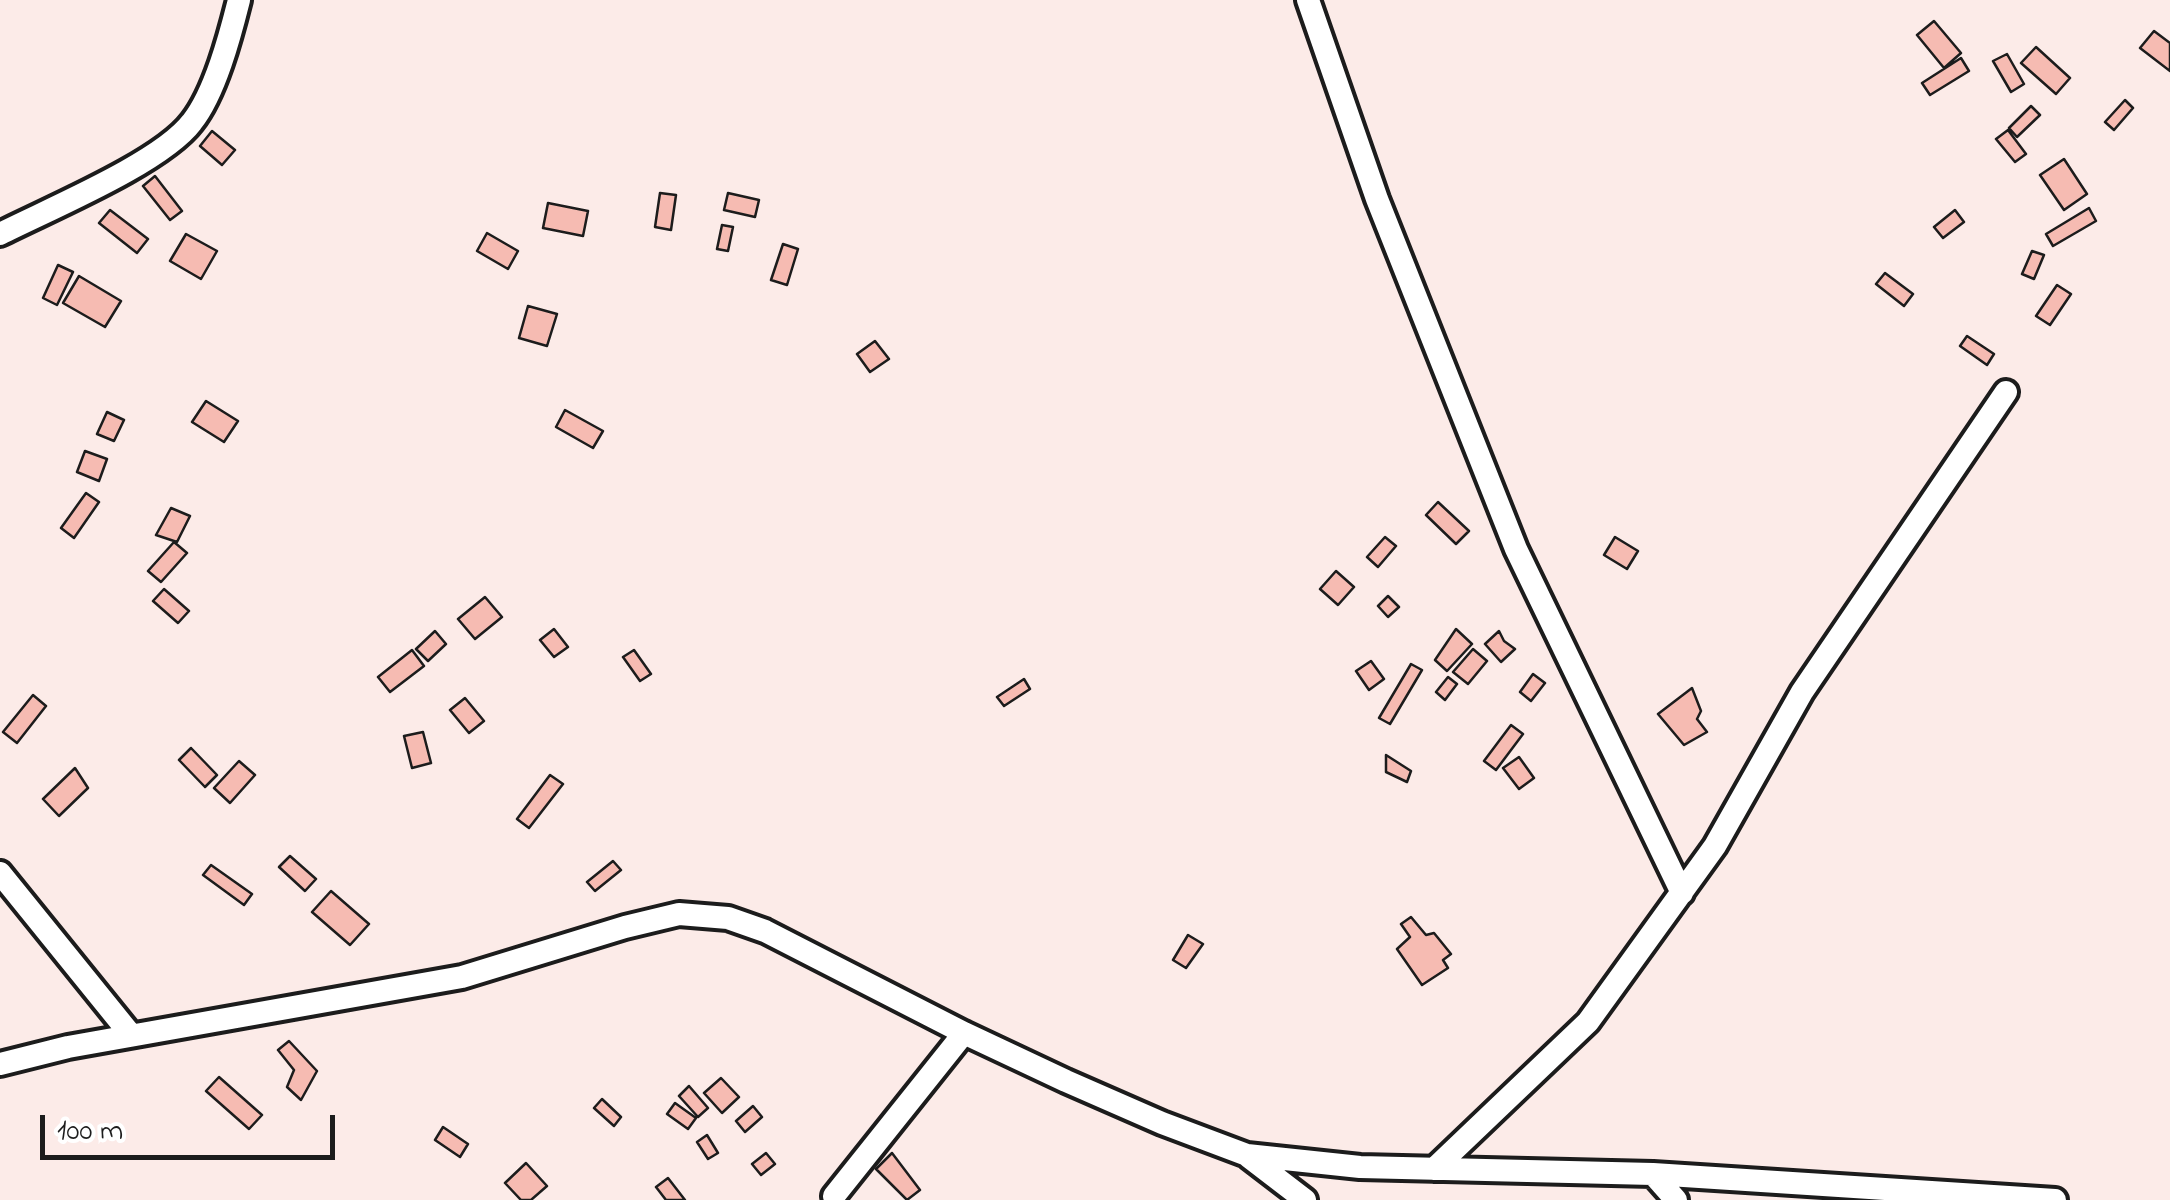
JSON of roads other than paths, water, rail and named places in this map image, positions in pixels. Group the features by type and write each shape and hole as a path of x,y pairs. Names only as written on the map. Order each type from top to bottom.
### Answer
{"street":[{"path":"0,234 167,146 193,121 209,89 239,0"},
{"path":"1308,0 1377,199 1516,548 1682,893"},
{"path":"1434,1169 1588,1022 1715,846 1802,692 2006,392"},
{"path":"0,873 131,1036"},
{"path":"0,1064 131,1036 462,977 625,926 678,914 728,918 765,931 964,1033 1162,1123 1246,1155 1360,1167 1653,1174 2056,1200"},
{"path":"834,1196 964,1033"},
{"path":"1246,1155 1305,1200"},
{"path":"1653,1174 1676,1200"}]}
